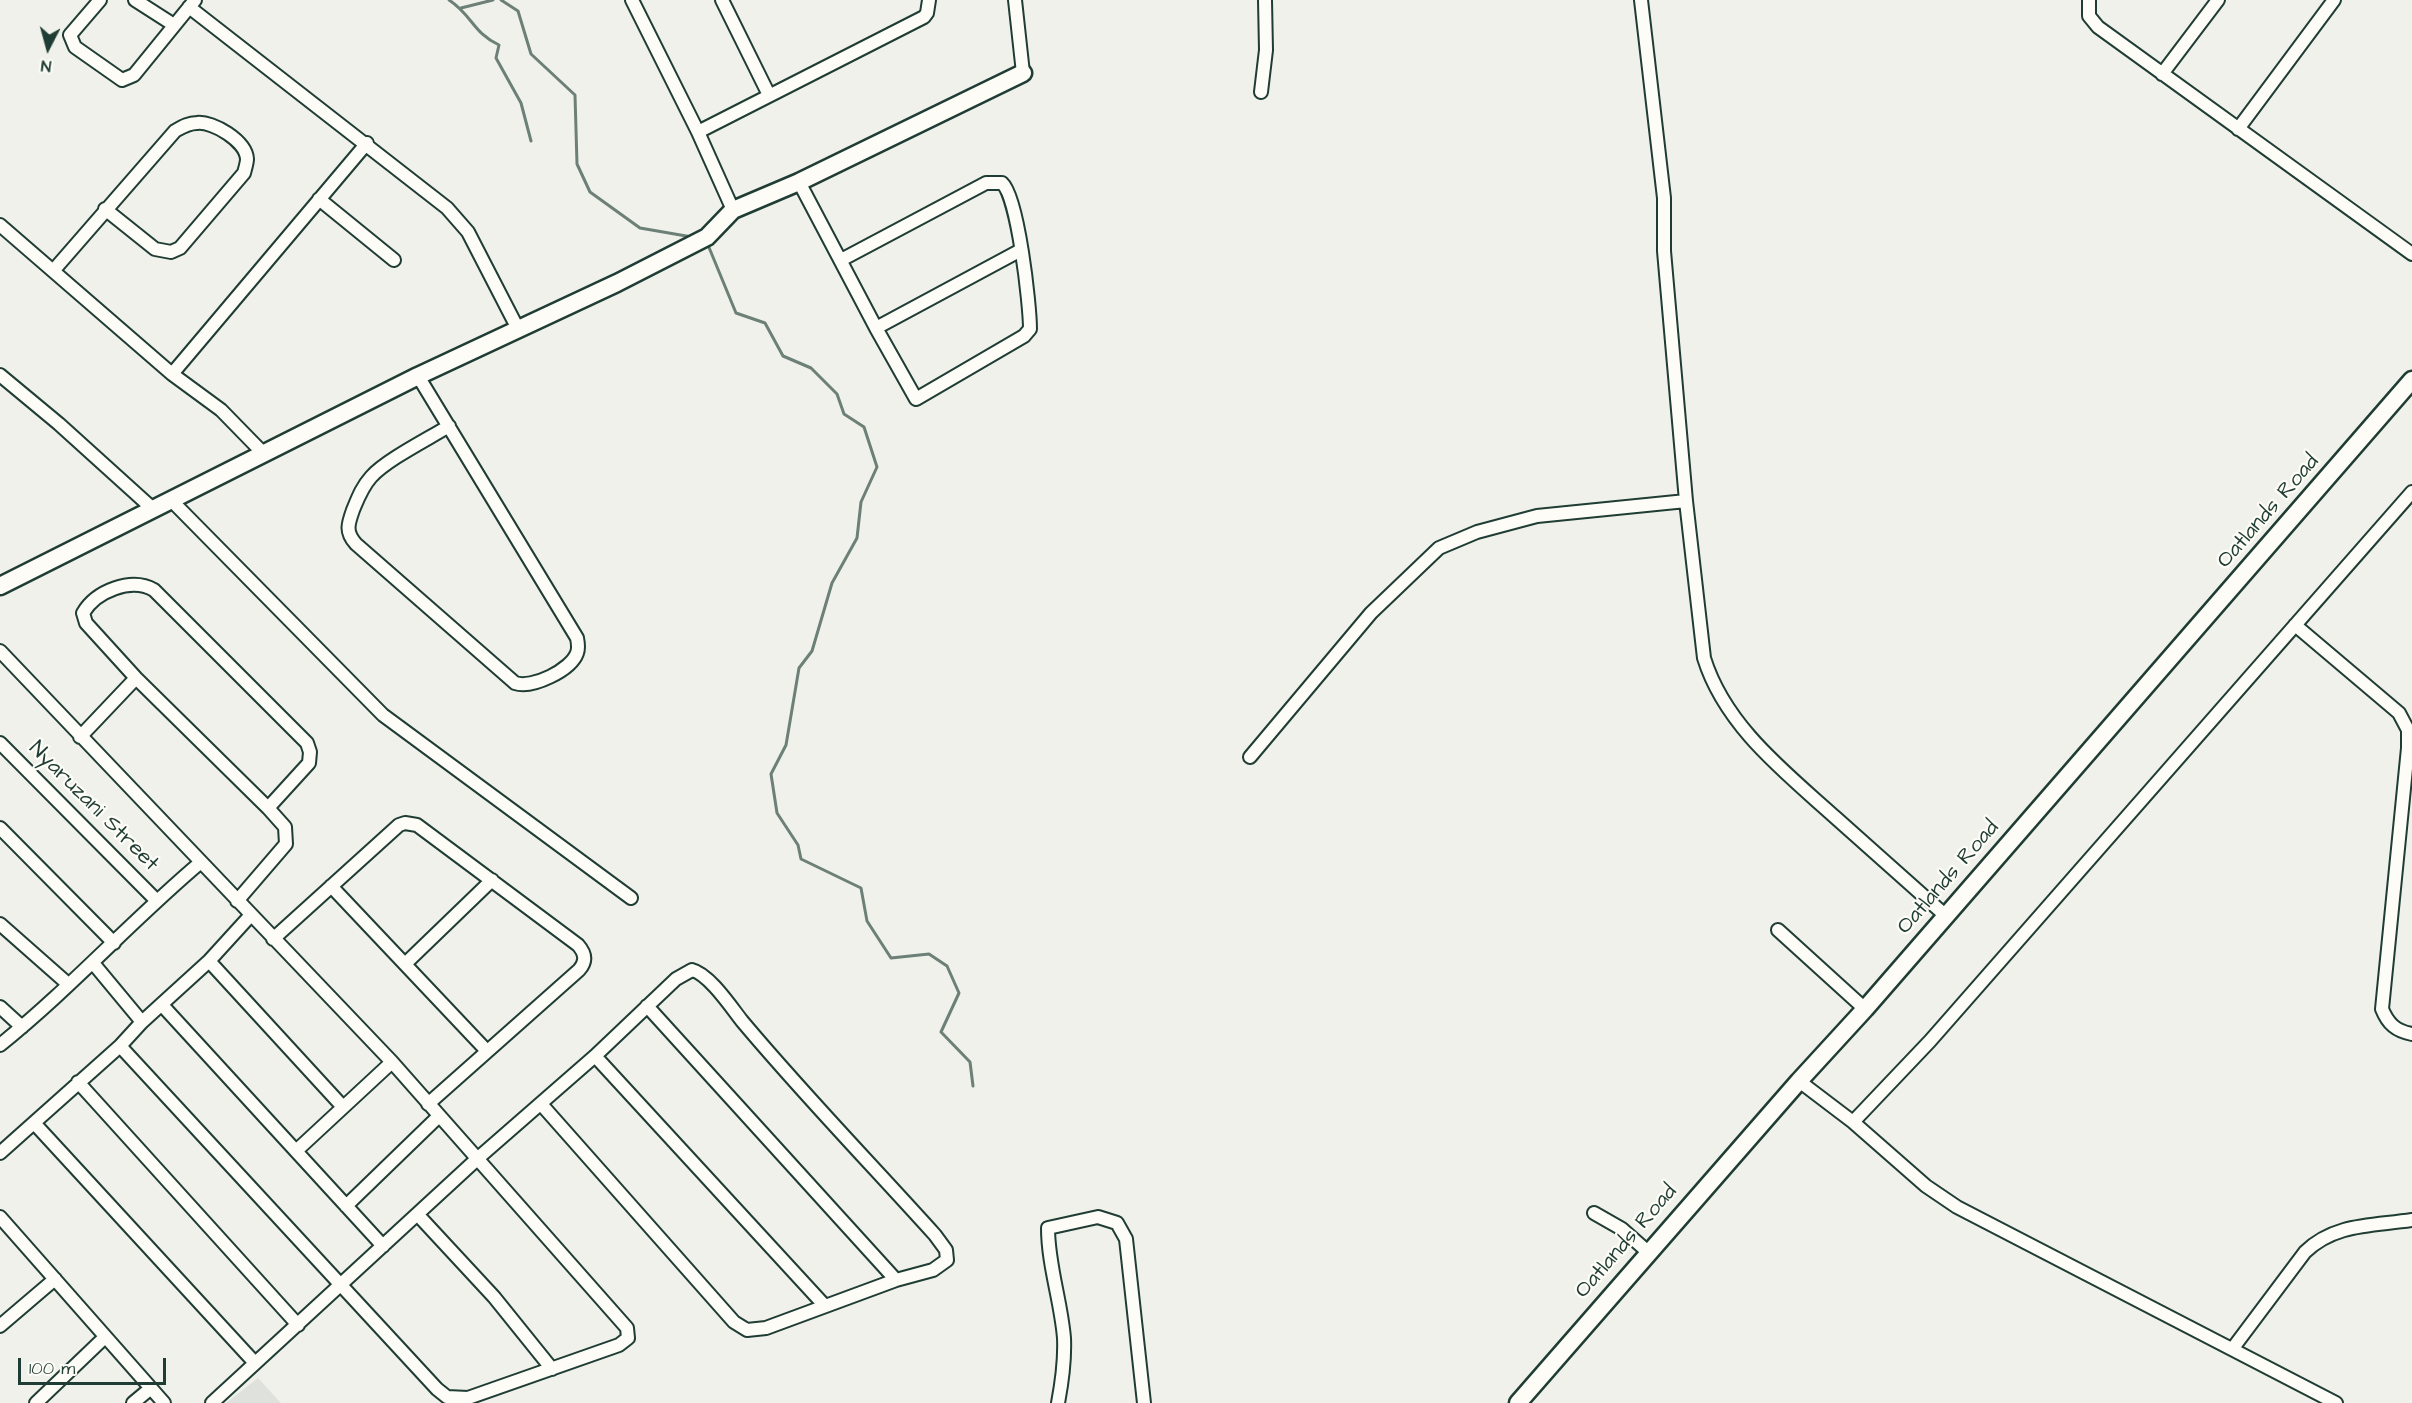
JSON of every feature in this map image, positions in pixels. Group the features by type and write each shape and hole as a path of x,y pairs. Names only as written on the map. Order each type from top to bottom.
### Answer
{"street":[{"path":"100,0 70,35 75,47 122,80 134,75 192,3 459,220 468,232 518,329"},
{"path":"135,0 174,25"},
{"path":"632,0 698,132 733,210"},
{"path":"722,0 770,95"},
{"path":"698,132 924,17 929,0"},
{"path":"0,586 418,376 617,283 707,237 733,210 799,182 1023,73 1015,0"},
{"path":"1261,92 1266,50 1265,0"},
{"path":"1641,0 1664,198 1664,251 1686,501 1704,658 1710,676 1720,694 1737,720 1767,756 1946,916"},
{"path":"2089,0 2089,16 2098,27 2412,254"},
{"path":"2162,74 2218,0"},
{"path":"2238,129 2334,0"},
{"path":"54,271 105,209 175,131 185,125 198,122 212,124 231,136 244,149 247,159 244,173 180,248 171,252 155,249 105,209"},
{"path":"172,374 367,143"},
{"path":"799,182 876,328 916,399 1024,336 1030,329 1016,218 1008,188 1002,183 992,182 841,260"},
{"path":"319,199 394,260"},
{"path":"0,225 172,374 221,410 264,454"},
{"path":"876,328 1021,250"},
{"path":"0,375 153,508"},
{"path":"418,376 449,426 577,638 579,646 569,664 544,680 530,685 515,683 356,544 347,531 361,491 372,476 449,426"},
{"name":"Oatlands Road","path":"1518,1403 1648,1252 1865,1009 2412,380"},
{"path":"1853,1122 1930,1041 2412,492"},
{"path":"171,500 383,715 630,898"},
{"path":"1250,757 1371,613 1439,548 1477,532 1537,516 1686,501"},
{"path":"237,901 286,844 285,827 136,678 86,623 83,613 89,603 98,596 131,584 143,584 154,590 307,742 310,752 309,763 268,808"},
{"path":"2295,625 2399,713 2408,730 2382,1009 2386,1020 2395,1029 2412,1034"},
{"path":"0,651 250,916 392,1062 627,1328 628,1338 619,1345 468,1398 447,1397 436,1389 340,1287 120,1046"},
{"path":"80,737 136,678"},
{"name":"Nyaruzani Street","path":"0,743 156,900"},
{"path":"273,939 399,825 405,823 417,825 578,945 584,952 585,958 579,970 486,1050 428,1104"},
{"path":"0,828 114,943"},
{"path":"0,1045 93,963 156,900 201,862"},
{"path":"405,964 492,880"},
{"path":"331,886 486,1050"},
{"path":"0,1153 120,1046 209,961 250,916"},
{"path":"0,924 68,984"},
{"path":"1778,930 1865,1009"},
{"path":"209,961 343,1107"},
{"path":"93,963 142,1023"},
{"path":"212,1403 477,1159 595,1056 647,1005 685,972 697,972 711,983 754,1035 942,1243 947,1256 943,1264 933,1270 896,1280 766,1328 756,1330 741,1328 541,1104"},
{"path":"162,1005 383,1246"},
{"path":"647,1005 896,1280"},
{"path":"0,1007 22,1027"},
{"path":"595,1056 825,1306"},
{"path":"296,1152 392,1062"},
{"path":"1799,1081 1853,1122 1926,1186 1957,1208 2336,1403"},
{"path":"78,1082 298,1325"},
{"path":"346,1206 439,1116"},
{"path":"35,1124 255,1363"},
{"path":"1594,1213 1622,1228 1648,1252"},
{"path":"418,1215 494,1297 552,1369"},
{"path":"0,1217 164,1403"},
{"path":"1058,1403 1063,1371 1064,1339 1048,1251 1048,1228 1098,1217 1117,1223 1126,1239 1144,1403"},
{"path":"2233,1348 2305,1252 2318,1240 2336,1231 2412,1220"},
{"path":"0,1326 55,1279"},
{"path":"36,1403 105,1337"},
{"path":"133,1403 151,1388"}],"shaded area":[{"path":"258,1378 281,1403 226,1403"}],"waterway":[{"path":"449,0 483,35 499,45 496,58 521,103 531,141"},
{"path":"461,8 493,0"},
{"path":"501,0 518,11 531,54 575,95 577,164 590,192 640,228 692,237"},
{"path":"708,245 736,313 765,323 783,356 811,368 837,394 844,414 864,427 877,467 861,502 857,538 832,583 812,651 799,668 786,745 771,774 777,813 798,845 801,859 861,888 867,921 891,958 929,954 947,966 959,993 941,1032 970,1062 973,1086"}]}
